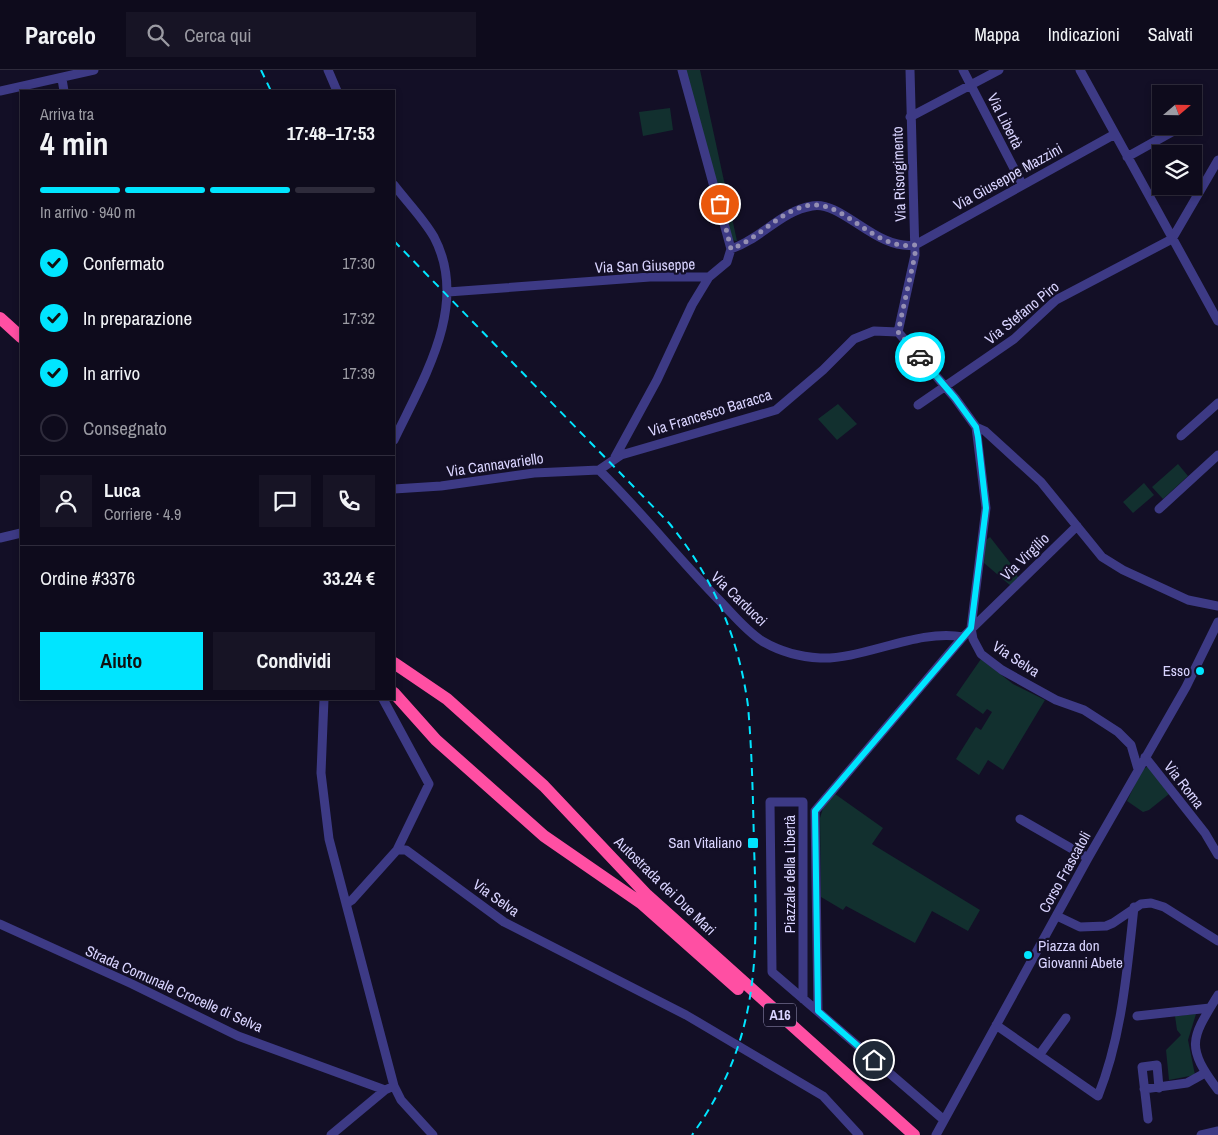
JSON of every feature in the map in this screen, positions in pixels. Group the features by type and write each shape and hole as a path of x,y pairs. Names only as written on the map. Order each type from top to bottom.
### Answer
{"highway":[{"path":"0,318 20,336"},
{"path":"0,328 20,346"},
{"name":"Autostrada dei Due Mari","path":"395,664 446,699 537,780 647,896 914,1135"},
{"name":"Autostrada dei Due Mari","path":"395,694 436,740 530,824 553,843 641,903 902,1135"}],"street":[{"path":"0,91 62,79 94,70"},
{"path":"328,70 337,90"},
{"path":"682,70 731,249 752,240 786,215 814,205 834,210 878,237 897,244 915,245"},
{"name":"Via Risorgimento","path":"898,332 915,255 910,70"},
{"name":"Via Libertà","path":"964,70 1022,184"},
{"path":"910,117 999,70"},
{"path":"1080,70 1218,321"},
{"path":"62,79 64,90"},
{"name":"Via Giuseppe Mazzini","path":"915,245 1115,134"},
{"path":"1127,157 1166,135"},
{"path":"1172,239 1218,160"},
{"path":"395,187 434,238 443,261 448,292 436,350 395,438"},
{"name":"Via Stefano Piro","path":"918,405 1014,339 1060,297 1172,239"},
{"name":"Via San Giuseppe","path":"448,292 650,277 709,277 727,262 731,249"},
{"path":"615,457 657,380 692,305 709,277"},
{"name":"Via Francesco Baracca","path":"600,470 615,457 776,410 823,370 854,339 874,331 898,332"},
{"path":"898,332 945,386 976,427 985,431 1029,470 1102,557 1123,570 1188,600 1218,606"},
{"path":"1182,436 1218,403"},
{"path":"818,1011 815,811 971,628 986,508 976,427"},
{"path":"1159,509 1218,455"},
{"name":"Via Cannavariello","path":"395,489 441,486 534,473 591,468 600,470"},
{"name":"Via Carducci","path":"600,470 638,508 695,576 747,629 762,641 787,652 821,658 848,655 896,643 945,636 963,637"},
{"name":"Via Virgilio","path":"971,628 1077,526"},
{"path":"0,538 20,533"},
{"name":"Corso Frascatoli","path":"936,1135 1088,858 1186,687 1218,622"},
{"name":"Via Selva","path":"971,628 973,639 981,654 1002,670 1056,700 1084,710 1118,732 1131,745 1138,770"},
{"path":"324,700 321,745 322,797 328,839 394,1086 401,1100 433,1135"},
{"path":"346,904 352,900 397,850 429,784 384,700"},
{"name":"Via Roma","path":"1145,757 1205,833 1218,855"},
{"name":"Piazzale della Libertà","path":"770,802 803,802 803,999 772,972 770,802"},
{"path":"1020,819 1088,858"},
{"name":"Via Selva","path":"397,850 406,850 504,922 686,1015 823,1096 860,1135"},
{"path":"1057,916 1080,928 1106,926 1134,907 1146,902 1160,905 1218,941"},
{"path":"996,1025 1098,1096 1109,1067 1118,1028 1134,907"},
{"name":"Strada Comunale Crocelle di Selva","path":"0,924 132,984 238,1036 385,1090"},
{"path":"1218,995 1195,1038 1198,1062 1218,1090"},
{"path":"803,999 944,1120"},
{"path":"1137,1016 1210,1008"},
{"path":"1040,1054 1066,1018"},
{"path":"1148,1119 1142,1067 1157,1065 1159,1088"},
{"path":"1144,1090 1187,1083 1205,1073"},
{"path":"331,1135 385,1090 394,1086"},
{"path":"1201,1135 1218,1130"}],"green space":[{"path":"684,70 700,70 737,241 732,240"},
{"path":"670,108 673,130 643,136 639,112"},
{"path":"838,404 857,424 837,440 818,419"},
{"path":"1178,464 1188,476 1163,499 1152,487"},
{"path":"1144,483 1154,495 1133,513 1123,502"},
{"path":"990,537 1011,564 1008,566 1020,579 1011,586 984,563 985,541"},
{"path":"981,659 1013,684 1045,700 1003,770 988,760 979,775 956,759 976,727 981,730 992,712 987,709 983,714 956,695"},
{"path":"1148,766 1169,794 1149,810 1143,812 1127,801 1142,770"},
{"path":"835,794 883,828 872,844 980,910 968,931 932,911 915,943 846,906 843,910 821,897 820,818 823,808"},
{"path":"1196,1014 1188,1040 1195,1075 1169,1080 1166,1050 1181,1035 1177,1030 1175,1016"}],"railway":[{"path":"261,70 271,90"},
{"path":"395,242 669,523 699,565 722,609 731,632 744,681 748,706 756,925 754,962 750,997 743,1031 731,1066 714,1100 692,1135"}],"way so far":[{"path":"720,204 731,249 752,240 786,215 814,205 834,210 878,237 897,244 915,245 915,255 898,332 920,357"}],"place":[{"name":"Esso","path":"1200,671"},
{"name":"San Vitaliano","path":"753,843"},
{"name":"Piazza don Giovanni Abete","path":"1028,955"}],"route":[{"path":"874,1060 818,1011 815,811 854,768 921,685 971,628 986,508 976,427 955,398 920,357"}]}
